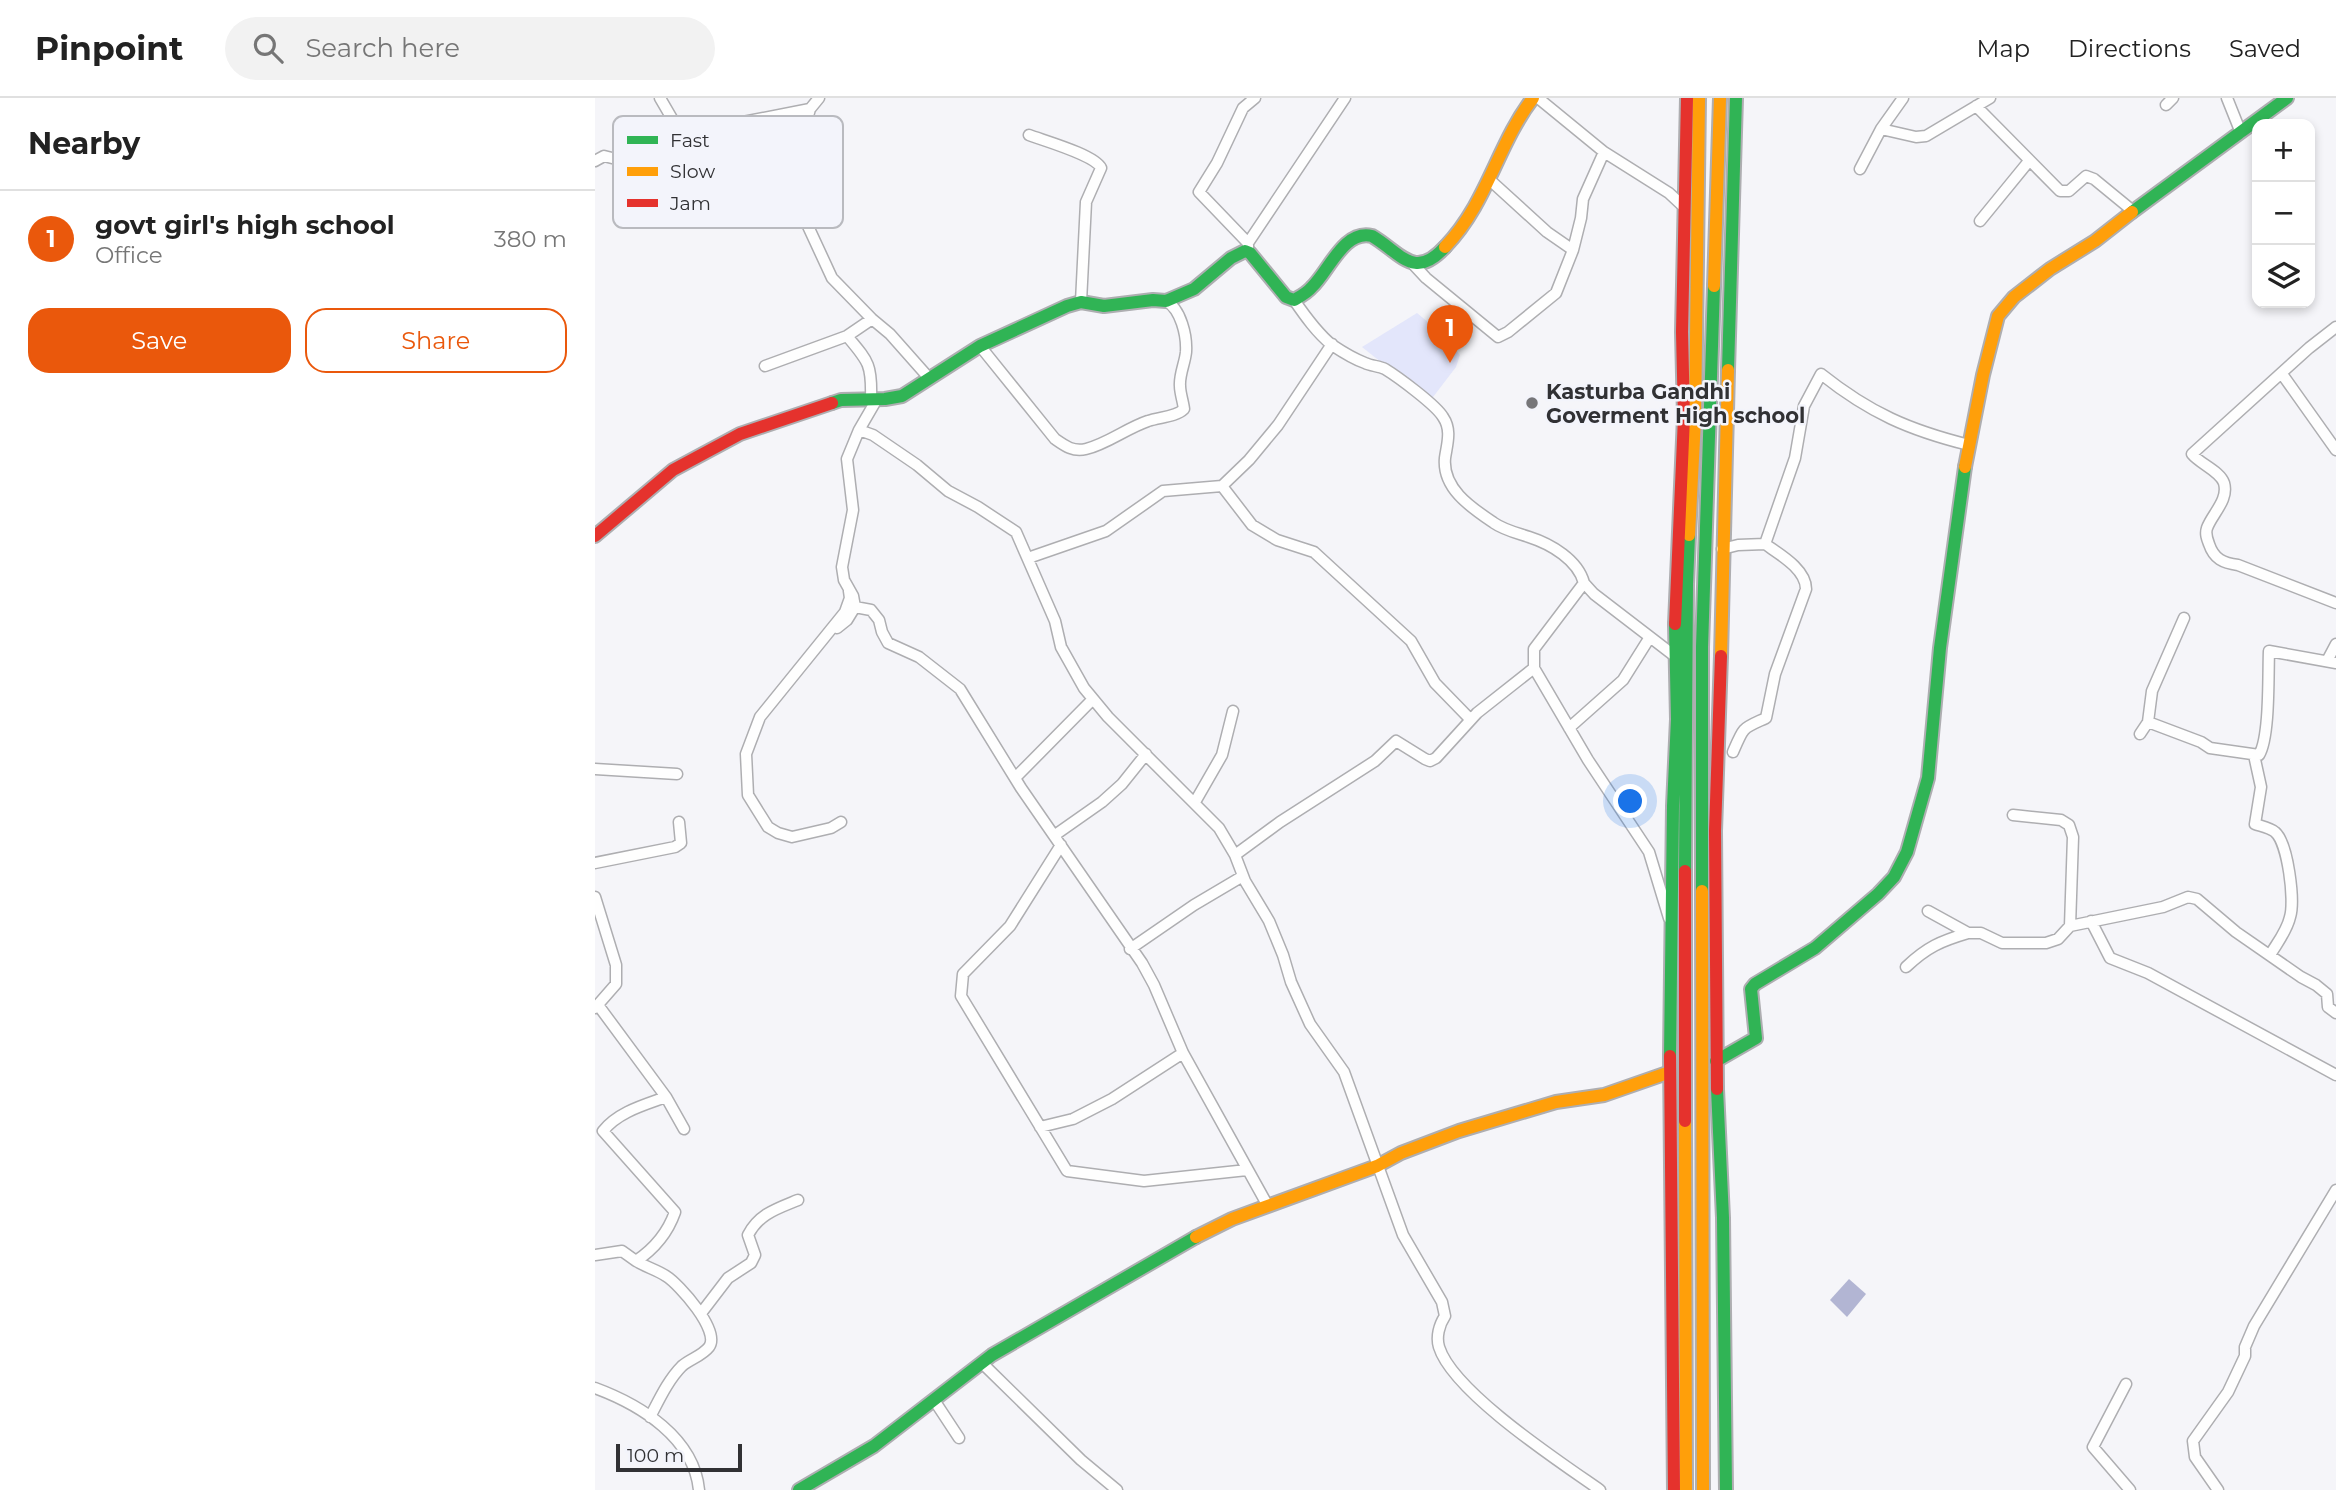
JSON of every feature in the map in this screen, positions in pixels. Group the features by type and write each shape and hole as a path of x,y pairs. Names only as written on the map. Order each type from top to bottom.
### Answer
{"main road":[{"path":"595,536 673,470 740,434 841,400 902,396 979,346 1067,306 1081,302 1104,306 1166,301 1194,289 1248,247 1286,297 1294,300 1305,296 1342,249 1364,233 1372,234 1405,261 1413,264 1428,263 1437,258 1462,225 1490,181 1512,130 1533,98"},
{"path":"1674,1484 1673,1211 1669,1072 1677,719 1675,596 1684,417 1687,98"},
{"path":"1686,1490 1687,1204 1684,1027 1687,584 1695,420 1699,98"},
{"path":"1703,1490 1702,647 1720,98"},
{"path":"1726,1490 1723,1218 1716,1061 1715,831 1721,706 1722,549 1736,98"},
{"path":"1716,1061 1756,1038 1750,995 1755,984 1815,948 1878,894 1894,877 1907,852 1928,778 1940,648 1969,445 1998,316 2014,298 2050,269 2095,242 2287,98"},
{"path":"799,1490 873,1446 982,1363 1040,1326 1175,1247 1232,1219 1377,1166 1401,1153 1459,1131 1556,1102 1604,1094 1669,1072"}],"street":[{"path":"660,98 670,116"},
{"path":"808,116 819,98"},
{"path":"1255,98 1243,108 1217,163 1199,192 1248,247 1345,98"},
{"path":"1533,98 1604,152 1669,193 1684,207"},
{"path":"1860,169 1881,129 1903,98"},
{"path":"1881,129 1916,137 1926,136 1990,98"},
{"path":"2227,98 2241,133"},
{"path":"1976,106 2060,191 2069,191 2086,176 2094,179 2133,211"},
{"path":"774,116 810,109"},
{"path":"1029,135 1091,157 1101,168 1086,202 1081,302"},
{"path":"1413,264 1497,337 1508,332 1556,293 1573,250 1583,199 1604,152"},
{"path":"595,161 604,156 613,158"},
{"path":"1980,222 2029,160"},
{"path":"1490,181 1547,232 1573,250"},
{"path":"809,228 832,278 890,334 929,378"},
{"path":"1294,300 1332,344 1364,363 1384,369 1434,406 1444,418 1448,430 1445,460 1447,476 1453,489 1474,510 1498,526 1533,538 1567,558 1576,566 1584,583 1594,594 1676,656"},
{"path":"979,346 1055,439 1068,448 1085,449 1127,429 1152,419 1177,414 1184,409 1179,387 1186,352 1184,334 1174,305 1166,301"},
{"path":"765,366 847,335 872,319"},
{"path":"2336,327 2309,348 2192,454 2222,479 2225,486 2224,497 2206,534 2215,557 2336,603"},
{"path":"847,335 868,361 874,399 847,459 853,510 842,567 855,607"},
{"path":"1028,558 1106,531 1163,491 1222,485 1249,460 1278,425 1332,344"},
{"path":"1765,544 1795,458 1804,407 1821,374 1873,411 1932,436 1969,445"},
{"path":"2282,374 2336,450"},
{"path":"859,430 873,435 917,465 948,491 1016,532 1055,621 1061,647 1084,688 1219,828 1235,855 1243,876 1269,921 1291,982 1310,1024 1344,1072 1403,1235 1442,1302 1445,1316 1440,1325 1438,1345 1444,1358 1464,1386 1562,1464 1600,1490"},
{"path":"1222,485 1252,524 1277,540 1314,552 1411,641 1435,683 1470,719"},
{"path":"1722,549 1738,545 1765,544 1796,569 1806,582 1806,589 1775,674 1766,718 1752,722 1744,728 1733,752"},
{"path":"1584,583 1534,649 1534,668 1608,792 1649,852 1671,925"},
{"path":"841,822 831,828 792,837 778,833 748,796 746,754 760,717 847,608 849,591"},
{"path":"829,633 847,620 855,607"},
{"path":"855,607 871,610 888,643 919,657 960,689 1015,778 1142,963 1183,1053 1268,1206"},
{"path":"2140,734 2148,722 2152,691 2183,618"},
{"path":"1569,728 1623,680 1650,637"},
{"path":"2148,722 2201,741 2210,748 2259,755 2263,750 2269,651 2332,662 2336,645"},
{"path":"1235,855 1280,822 1375,761 1396,741 1430,761 1436,758 1470,719 1534,668"},
{"path":"1015,778 1093,699"},
{"path":"1195,802 1222,755 1233,711"},
{"path":"1146,754 1122,784 1058,840 1010,926 963,974 961,996 1067,1171 1144,1181 1247,1170"},
{"path":"2254,755 2261,787 2255,824 2275,832 2280,841 2287,866 2292,904 2290,917 2270,955"},
{"path":"595,769 677,774"},
{"path":"2013,816 2061,820 2069,825 2073,837 2070,926"},
{"path":"595,863 675,847 681,843 679,822"},
{"path":"1130,949 1194,905 1243,876"},
{"path":"595,897 616,965 616,984 597,1007 666,1097 684,1129"},
{"path":"1906,967 1925,950 1941,941 1968,933 1981,933 2002,943 2046,943 2058,939 2070,926 2163,906 2189,897 2197,899 2236,932 2316,985 2327,994 2329,1007 2336,1013"},
{"path":"1928,911 1968,933"},
{"path":"2091,921 2110,958 2148,973 2336,1075"},
{"path":"1040,1127 1073,1119 1102,1104 1183,1053"},
{"path":"636,1261 656,1244 675,1212 604,1131 627,1112 666,1097"},
{"path":"2218,1490 2195,1457 2193,1440 2228,1392 2245,1356 2245,1347 2254,1326 2336,1190"},
{"path":"702,1312 728,1278 751,1263 755,1255 748,1235 754,1224 764,1214 798,1200"},
{"path":"595,1255 622,1251 667,1276 702,1312 710,1344 673,1376 650,1417"},
{"path":"982,1363 1071,1451 1117,1490"},
{"path":"2126,1384 2093,1447 2130,1490"},
{"path":"595,1388 613,1395 650,1417 679,1441 697,1470 699,1490"},
{"path":"934,1400 959,1438"},
{"path":"1665,1490 1674,1484"}],"shaded area":[{"path":"1417,313 1441,333 1460,355 1456,367 1430,401 1362,347"},
{"path":"1849,1279 1866,1294 1847,1317 1830,1300"}],"traffic: fast":[{"path":"1728,370 1736,98"},
{"path":"2132,212 2287,98"},
{"path":"832,403 902,396 980,346 1067,306 1081,302 1104,306 1166,301 1194,289 1231,258 1245,251 1250,253 1286,297 1294,300 1310,289 1338,253 1353,239 1372,236 1408,261 1416,263 1425,262 1445,247"},
{"path":"1702,891 1702,647 1714,286"},
{"path":"1716,1061 1756,1038 1751,989 1755,984 1815,948 1878,894 1894,877 1907,852 1928,778 1940,648 1965,467"},
{"path":"1685,871 1689,535"},
{"path":"1670,1056 1673,806 1677,719 1675,624"},
{"path":"1717,1089 1723,1218 1726,1490"},
{"path":"799,1490 874,1446 992,1355 1196,1237"}],"traffic: slow":[{"path":"1445,247 1472,211 1510,135 1533,98"},
{"path":"1689,535 1695,420 1699,98"},
{"path":"1714,286 1720,98"},
{"path":"1965,467 1998,316 2014,297 2050,269 2095,241 2132,212"},
{"path":"1721,656 1728,370"},
{"path":"1702,891 1703,1490"},
{"path":"1196,1237 1232,1219 1377,1166 1401,1153 1459,1131 1556,1102 1604,1095 1670,1072"},
{"path":"1685,1121 1686,1490"}],"traffic: jam":[{"path":"1675,624 1684,417 1682,332 1687,98"},
{"path":"595,536 673,470 740,434 832,403"},
{"path":"1717,1089 1715,831 1721,656"},
{"path":"1685,871 1685,1121"},
{"path":"1670,1056 1674,1490"}],"place":[{"name":"govt girl's high school","path":"1450,363"},
{"name":"Kasturba Gandhi Goverment High school","path":"1532,403"}]}
